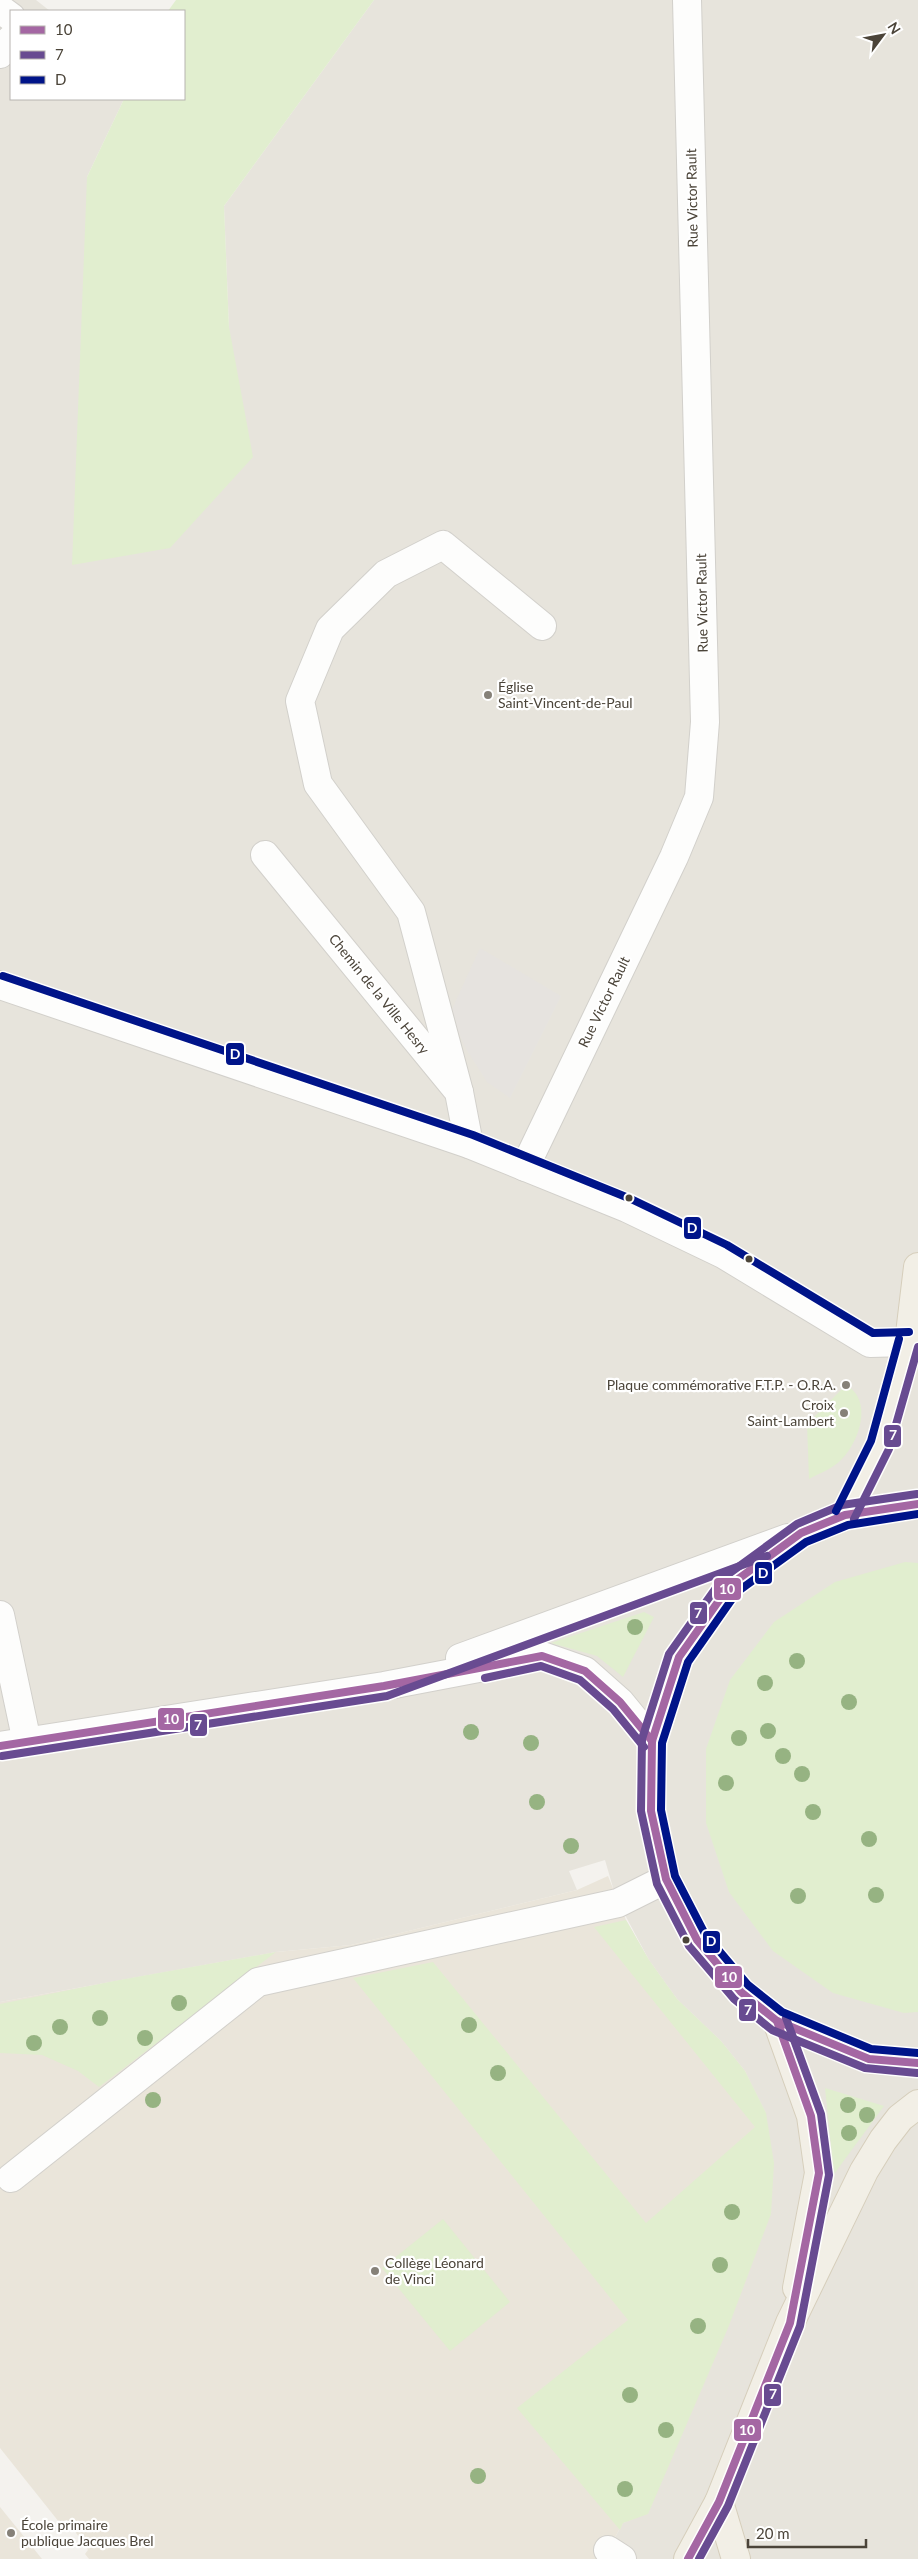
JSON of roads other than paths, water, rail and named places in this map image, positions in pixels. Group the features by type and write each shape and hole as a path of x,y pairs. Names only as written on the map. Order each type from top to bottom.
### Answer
{"main road":[{"path":"844,1515 880,1445 909,1342 918,1267"},
{"path":"909,1342 918,1372"},
{"path":"918,1504 844,1515 802,1533 730,1585 679,1657 652,1741 650,1811 666,1879 697,1940 742,1992 777,2021 869,2059 918,2063"},
{"path":"777,2021 811,2116 819,2173 790,2324"},
{"path":"688,2559 718,2502 790,2324 864,2171 900,2118 918,2104"},
{"path":"718,2502 736,2559"}],"street":[{"name":"Rue Victor Rault","path":"525,1167 674,857 699,798 705,722 687,0"},
{"path":"0,8 10,17"},
{"path":"0,54 10,41"},
{"path":"459,1092 410,912 318,784 300,701 330,629 386,574 443,546 542,626"},
{"name":"Chemin de la Ville Hesry","path":"265,855 459,1092 469,1144"},
{"path":"0,985 469,1144 627,1208 723,1254 870,1343 909,1342"},
{"path":"384,1686 802,1533"},
{"path":"0,1615 26,1742"},
{"path":"0,1746 384,1686 542,1656 585,1671 620,1702 652,1741"},
{"path":"11,2178 258,1982 618,1903 666,1879"}],"place":[{"name":"Église Saint-Vincent-de-Paul","path":"488,695"},
{"name":"Plaque commémorative F.T.P. - O.R.A.","path":"846,1385"},
{"name":"Croix Saint-Lambert","path":"844,1413"},
{"name":"Collège Léonard de Vinci","path":"375,2271"},
{"name":"École primaire publique Jacques Brel","path":"11,2533"}]}
